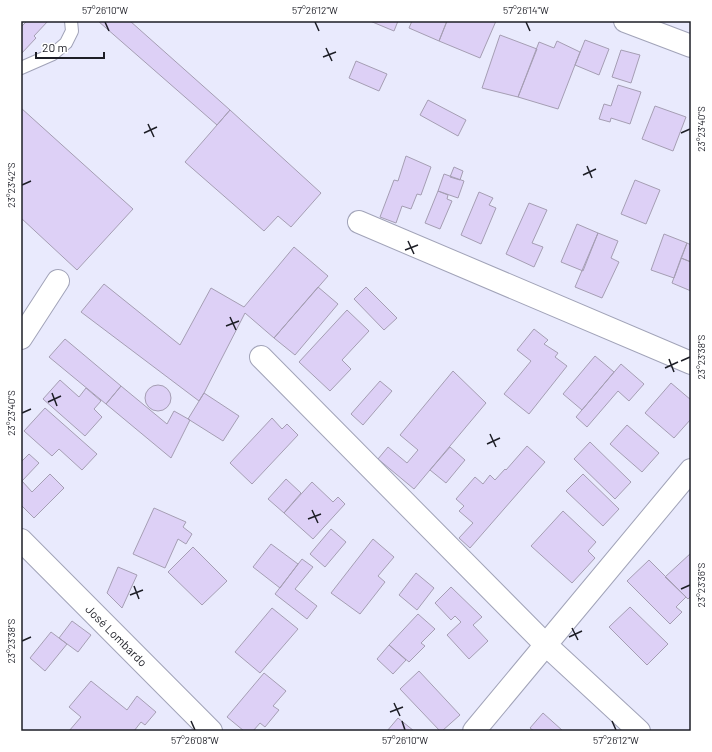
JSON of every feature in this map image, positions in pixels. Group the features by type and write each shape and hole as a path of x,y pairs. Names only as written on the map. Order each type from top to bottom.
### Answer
{"street":[{"path":"625,21 691,46"},
{"path":"359,222 691,363"},
{"path":"21,338 58,281"},
{"path":"260,357 546,644 638,731"},
{"path":"474,731 691,470"},
{"name":"José Lombardo","path":"21,540 211,731"}],"lane":[{"path":"21,68 53,54 66,43 72,31 71,21"}],"building":[{"path":"27,21 48,21 34,36 36,38 21,54 21,27"},
{"path":"98,21 130,21 230,110 217,125"},
{"path":"370,21 398,21 394,31"},
{"path":"412,21 447,21 439,41 409,28"},
{"path":"447,21 496,21 480,58 439,41"},
{"path":"500,35 537,49 518,97 482,88"},
{"path":"585,40 609,49 599,75 575,65"},
{"path":"557,41 580,52 558,109 518,97 539,42 554,48"},
{"path":"621,50 640,55 631,83 612,77"},
{"path":"356,61 387,74 379,91 349,78"},
{"path":"618,85 641,92 630,124 611,118 610,122 599,119 604,104 611,106"},
{"path":"428,100 466,120 458,136 420,115"},
{"path":"655,106 686,117 673,151 642,139"},
{"path":"21,108 133,209 77,270 21,218"},
{"path":"230,110 321,193 291,227 278,216 264,231 185,162"},
{"path":"406,156 431,167 421,195 417,194 411,209 402,206 396,223 380,217 394,180 398,181"},
{"path":"454,167 463,171 460,180 450,177"},
{"path":"444,174 464,181 458,198 438,191"},
{"path":"635,180 660,190 646,224 621,214"},
{"path":"438,191 448,195 447,199 452,201 440,229 425,223"},
{"path":"479,192 493,198 489,205 496,208 481,244 461,235"},
{"path":"529,203 547,210 532,243 543,247 534,267 506,254"},
{"path":"577,224 598,233 583,271 561,262"},
{"path":"598,233 618,241 611,258 619,262 602,298 575,287"},
{"path":"664,234 687,243 674,278 651,270"},
{"path":"687,243 691,245 691,262 681,258"},
{"path":"294,247 328,276 274,338 245,313 199,401 81,312 104,284 180,345 211,288 244,307"},
{"path":"681,258 691,262 691,291 672,283"},
{"path":"318,287 338,304 295,355 274,338"},
{"path":"366,287 397,318 384,330 354,299"},
{"path":"347,310 369,331 342,360 351,369 330,391 299,362"},
{"path":"534,329 548,340 544,344 558,353 555,357 567,366 529,414 504,394 531,361 517,350"},
{"path":"65,339 121,386 106,404 49,357"},
{"path":"595,356 614,372 582,410 563,394"},
{"path":"621,364 644,384 629,401 618,391 587,427 576,417"},
{"path":"453,371 486,403 414,489 378,459 388,447 407,463 418,450 400,435"},
{"path":"60,380 79,397 86,388 101,401 94,409 102,417 85,436 43,399"},
{"path":"380,381 392,391 363,425 351,414"},
{"path":"671,383 691,400 691,419 674,438 645,413"},
{"path":"158,385 167,389 171,398 167,407 158,411 149,407 145,398 149,389"},
{"path":"121,386 167,424 174,411 190,420 171,458 106,404"},
{"path":"204,393 239,416 223,441 188,419"},
{"path":"45,408 97,454 82,470 59,449 52,456 24,431"},
{"path":"272,418 282,429 287,424 298,435 252,484 230,463"},
{"path":"627,425 659,453 642,472 610,444"},
{"path":"590,442 631,482 615,499 574,459"},
{"path":"527,446 545,462 470,548 459,538 473,523 459,511 464,506 456,499 475,477 483,484 490,475 495,480"},
{"path":"450,447 465,460 446,483 430,470"},
{"path":"29,454 39,463 22,481 32,492 50,474 64,488 34,518 21,505 21,462"},
{"path":"583,474 619,509 603,526 566,491"},
{"path":"286,479 301,493 284,513 268,499"},
{"path":"312,482 333,502 338,497 345,504 313,539 284,513"},
{"path":"154,508 186,522 183,527 192,534 186,544 178,539 165,568 133,554"},
{"path":"563,511 596,542 588,551 595,558 572,583 531,546"},
{"path":"331,529 346,542 325,567 310,554"},
{"path":"373,539 394,557 378,576 385,582 360,614 331,593"},
{"path":"271,544 298,564 280,588 253,567"},
{"path":"193,547 227,581 202,605 168,572"},
{"path":"691,553 691,596 688,599 665,577"},
{"path":"302,559 313,567 295,589 317,606 307,619 275,594"},
{"path":"649,560 686,597 676,607 682,612 670,624 627,581"},
{"path":"118,567 137,575 122,608 107,593"},
{"path":"416,573 434,588 417,610 399,595"},
{"path":"451,587 482,617 473,625 488,641 469,659 447,635 461,622 455,616 451,620 435,603"},
{"path":"630,607 668,644 647,665 609,627"},
{"path":"272,608 298,629 260,673 235,652"},
{"path":"418,614 435,629 421,643 425,646 409,662 389,645"},
{"path":"72,621 91,635 78,652 59,638"},
{"path":"51,632 67,644 45,671 30,658"},
{"path":"389,645 406,660 393,674 377,659"},
{"path":"419,671 460,715 442,731 440,731 400,689"},
{"path":"264,673 286,691 273,706 279,710 265,727 260,723 253,731 244,731 227,717"},
{"path":"91,681 127,710 137,696 156,712 145,725 141,722 134,731 69,731 81,717 69,707"},
{"path":"543,713 563,731 534,731 530,728"},
{"path":"398,718 414,731 387,731"}]}
